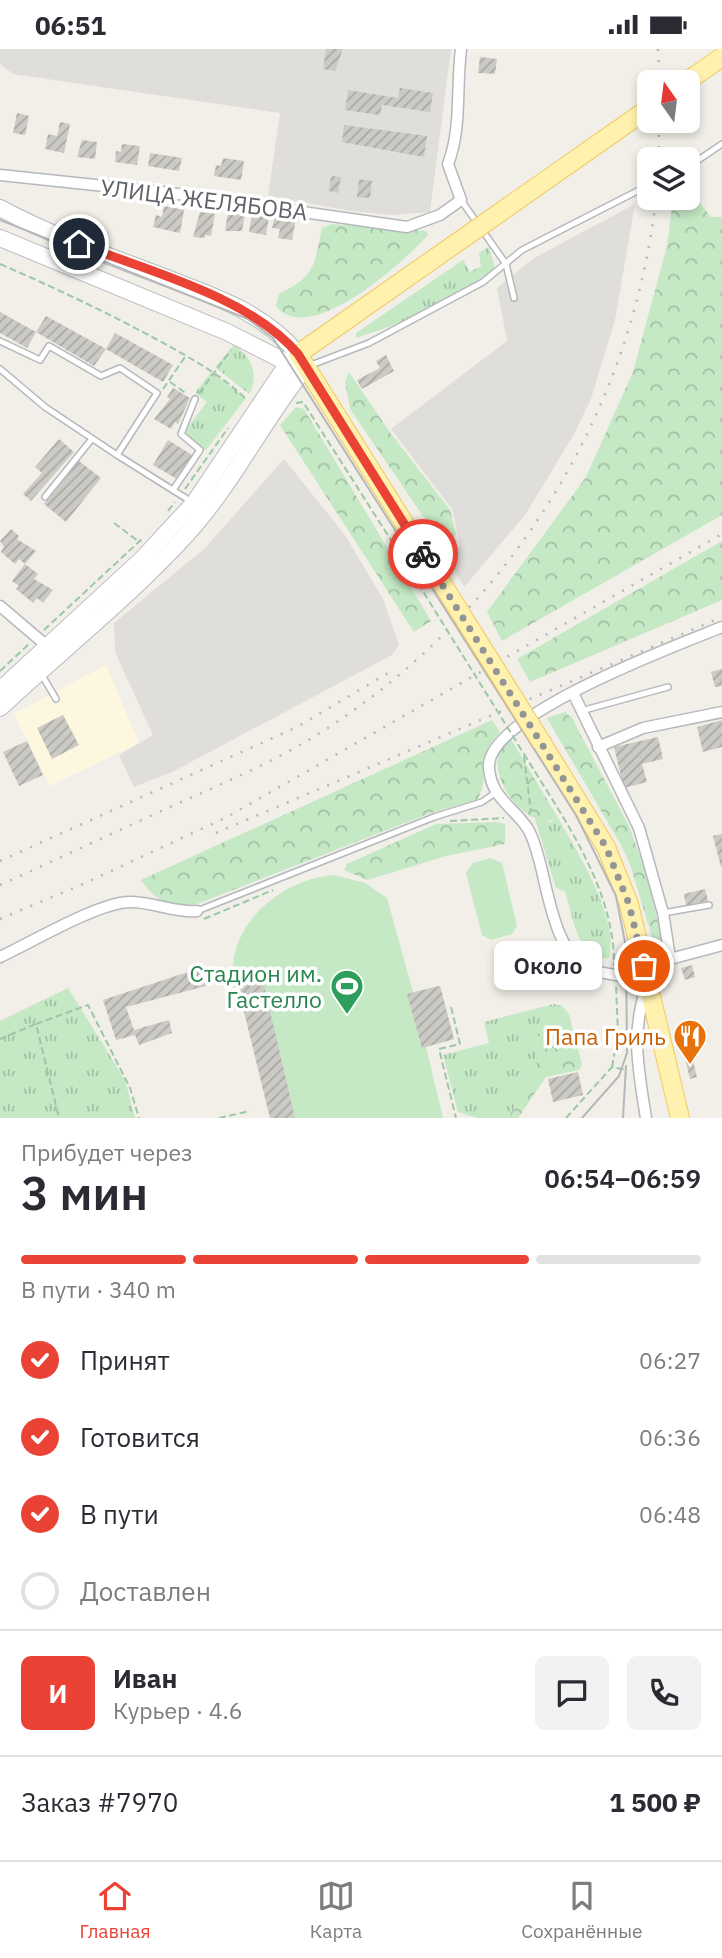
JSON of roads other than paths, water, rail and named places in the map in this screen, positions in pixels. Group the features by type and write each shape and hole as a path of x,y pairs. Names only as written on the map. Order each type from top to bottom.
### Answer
{"main road":[{"path":"700,72 722,57"},
{"path":"0,690 42,641 142,559 297,361 341,324 637,116"},
{"path":"0,208 79,244 251,313 285,338 297,361 413,537 606,847 629,904 680,1118"},
{"path":"1,240 297,361"},
{"path":"0,708 187,534 229,480 271,414 297,361"}],"street":[{"path":"461,49 456,81 457,142 448,164 461,200"},
{"name":"УЛИЦА ЖЕЛЯБОВА","path":"0,175 170,193 407,227 440,215 461,200"},
{"path":"0,606 42,641"},
{"path":"722,627 573,693 535,713 496,744 488,764 495,793 531,835 559,932 578,963 590,969 646,974 670,958 722,945"},
{"path":"573,693 639,828 663,913 670,958"},
{"path":"598,747 643,728 722,712"},
{"path":"0,957 111,905 135,902 198,916"},
{"path":"646,974 636,1029 646,1118"}],"lane":[{"path":"700,159 722,145"},
{"path":"297,361 369,343 483,282 522,250 637,190"},
{"path":"461,200 506,264 514,297"},
{"path":"0,341 40,360 49,345 101,376 120,368 157,393 117,455"},
{"path":"0,369 45,407 91,440 188,499"},
{"path":"173,489 200,450 181,433 195,399"},
{"path":"45,497 91,440"},
{"path":"40,671 56,699"},
{"path":"581,711 668,687"},
{"path":"198,916 421,822 469,807 495,793"},
{"path":"663,913 709,905"}],"tram line":[{"path":"0,220 248,319 273,338 576,815 616,896 626,947 627,1053 619,1076 582,1118"},
{"path":"623,1118 626,1066"}],"railway":[{"path":"658,49 659,70"},
{"path":"659,133 659,147"},
{"path":"0,885 230,780 312,738 380,690 442,635 498,574 546,507 586,436 618,360 642,280 654,210"},
{"path":"0,919 81,885 227,817 722,534"},
{"path":"216,833 722,617"},
{"path":"0,861 297,727 388,673"}],"place":[{"name":"Около","path":"644,966"},
{"name":"Стадион им. Гастелло","path":"347,1016"},
{"name":"Папа Гриль","path":"690,1066"}]}
